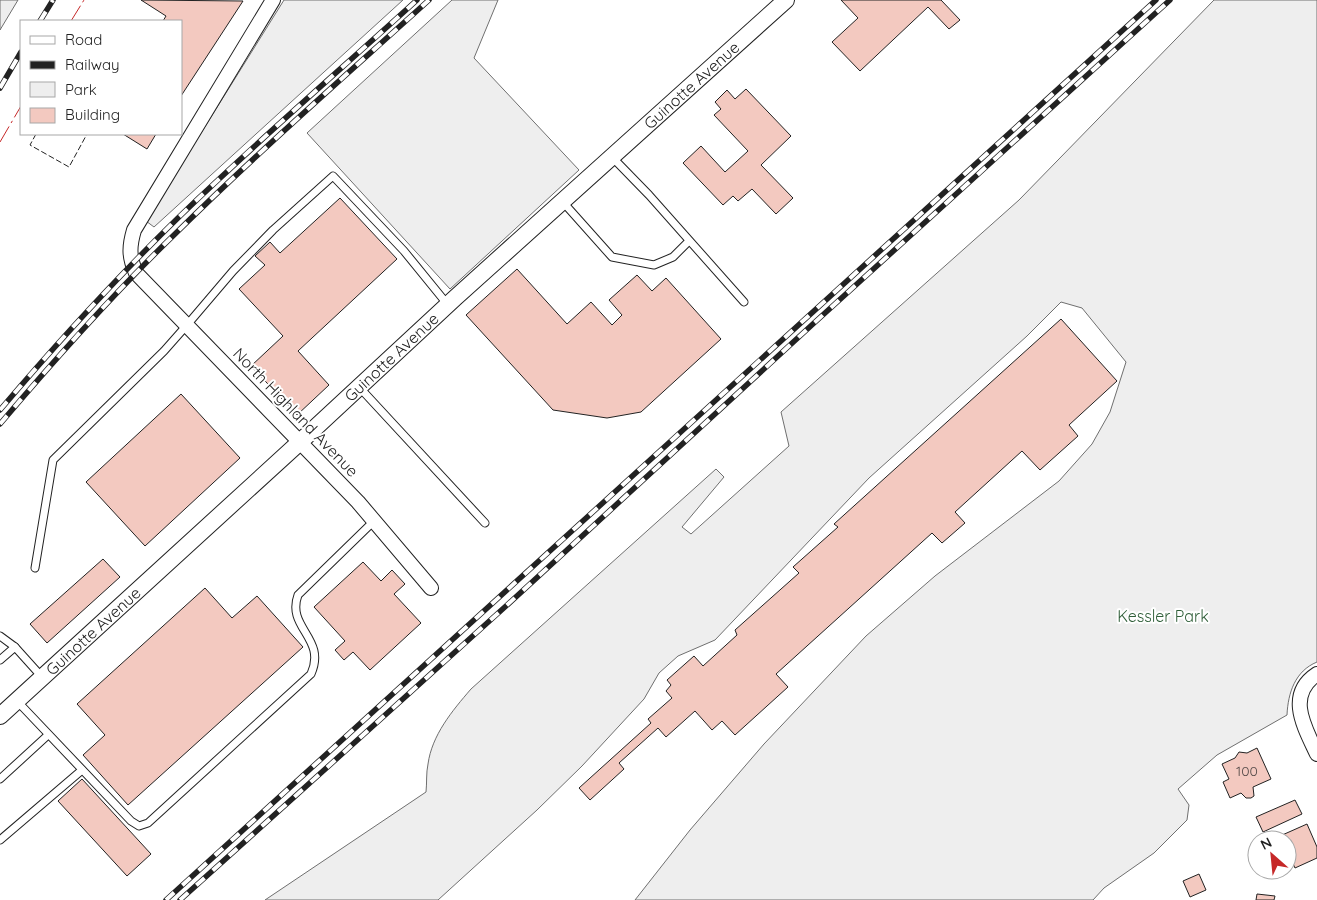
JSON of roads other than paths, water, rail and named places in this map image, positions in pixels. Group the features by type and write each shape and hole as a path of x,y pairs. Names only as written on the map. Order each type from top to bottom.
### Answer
{"street":[{"name":"North Highland Avenue","path":"273,0 134,230 130,247 132,264 136,273 301,442 374,521 432,588"},
{"name":"Guinotte Avenue","path":"0,716 301,442 448,305 786,0"},
{"path":"1317,674 1302,689 1298,701 1304,724 1317,754"}],"lane":[{"path":"612,156 744,302"},
{"path":"36,568 54,460 187,325 233,271 273,230 333,176 404,251 448,305"},
{"path":"562,202 612,257 654,265 673,257 689,241"},
{"path":"360,387 485,523"},
{"path":"17,701 130,821 139,826 148,823 311,674 315,665 316,654 312,642 297,616 295,604 298,595 374,521"},
{"path":"0,636 42,678"},
{"path":"0,660 14,648"},
{"path":"0,779 48,735"},
{"path":"0,840 82,770"}],"railway":[{"path":"41,20 53,0"},
{"path":"0,410 78,321 189,207 417,0"},
{"path":"0,424 86,326 153,256 270,144 429,0"},
{"path":"166,900 1156,0"},
{"path":"180,900 506,606 1170,0"},
{"path":"0,88 20,54"}],"park label":[{"name":"Kessler Park","path":"1163,616"}]}
